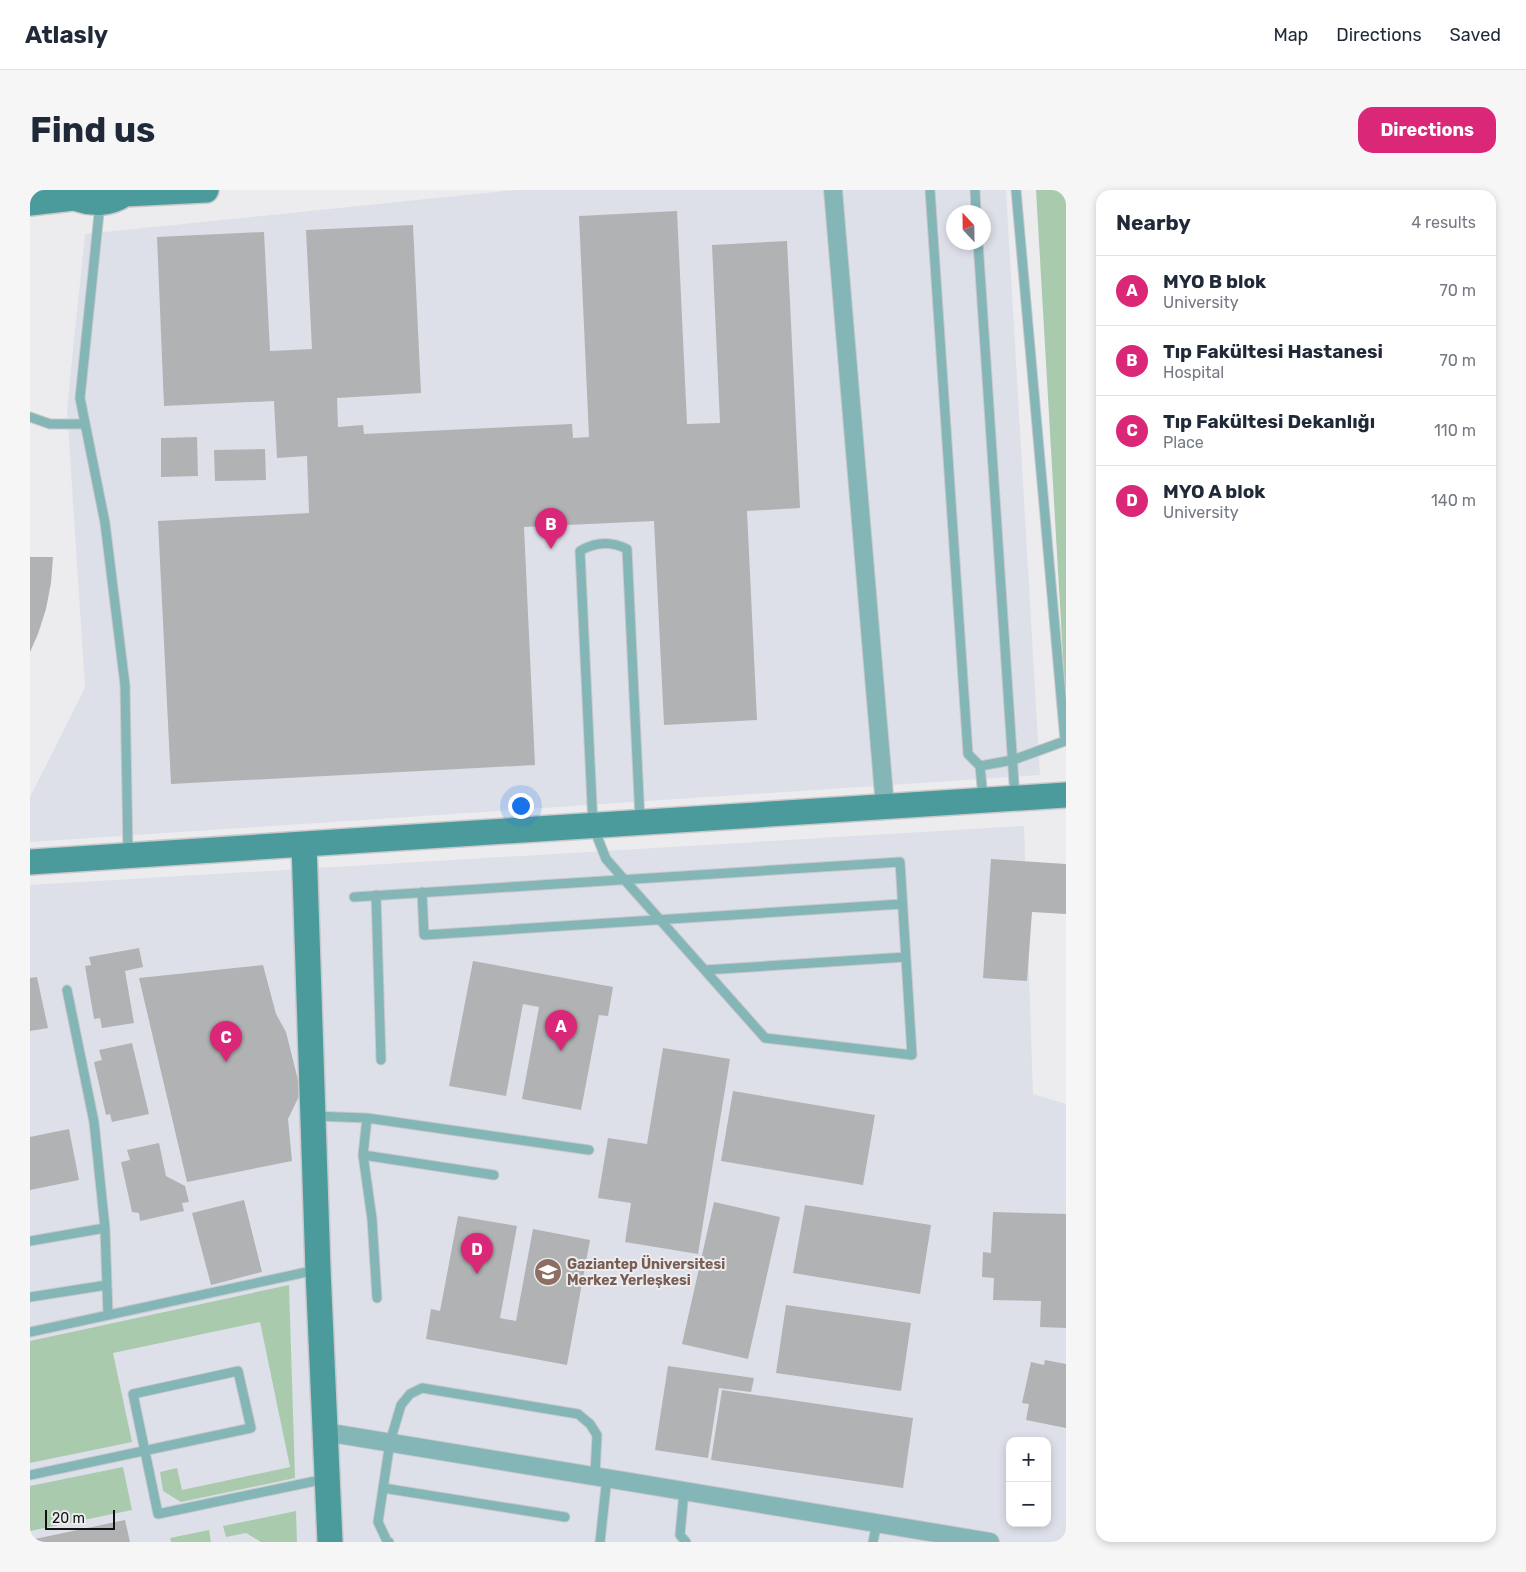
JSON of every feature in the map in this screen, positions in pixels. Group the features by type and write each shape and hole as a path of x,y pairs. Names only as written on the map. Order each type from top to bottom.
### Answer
{"street":[{"path":"30,202 67,194 86,202 100,203 113,200 127,192 206,190"},
{"path":"833,190 885,807"},
{"path":"30,862 1066,795"},
{"path":"304,844 318,1270 330,1542"},
{"path":"325,1432 601,1476 990,1542"}],"lane":[{"path":"930,190 968,754 980,766 983,800"},
{"path":"975,190 976,205"},
{"path":"980,766 1013,760 1065,741 1016,190"},
{"path":"100,203 80,398 106,523 125,685 128,856"},
{"path":"979,250 1015,798"},
{"path":"30,417 50,424 85,424"},
{"path":"354,897 422,892 624,880 900,862 912,1055 765,1038 624,880 606,859 593,826 580,551 591,545 603,543 627,548 640,823"},
{"path":"422,892 424,935 902,904"},
{"path":"376,895 380,1060"},
{"path":"704,970 906,957"},
{"path":"67,990 94,1122 105,1228 108,1315"},
{"path":"313,1116 367,1118 589,1150"},
{"path":"367,1118 363,1155 372,1219 377,1298"},
{"path":"363,1155 494,1175"},
{"path":"30,1241 105,1228"},
{"path":"30,1332 318,1270"},
{"path":"30,1297 107,1285"},
{"path":"30,1475 145,1451 251,1428 238,1371 133,1394 145,1451 158,1514 327,1479"},
{"path":"390,1542 378,1522 390,1442 401,1405 410,1394 422,1388 578,1414 590,1424 597,1435 601,1476 600,1542"},
{"path":"383,1488 565,1517"},
{"path":"684,1491 680,1536 686,1542"},
{"path":"873,1542 877,1523"}],"shaded area":[{"path":"516,190 1006,190 1040,775 30,842 30,797 85,688 67,409 85,234"},
{"name":"Gaziantep Üniversitesi Merkez Yerleşkesi","path":"1024,826 1033,1094 1066,1104 1066,1542 30,1542 30,885"}],"green space":[{"path":"1036,190 1066,190 1066,709"},
{"path":"289,1285 295,1478 181,1502 163,1491 160,1472 177,1468 182,1490 290,1467 260,1322 113,1353 132,1442 30,1463 30,1341"},
{"path":"123,1467 132,1510 30,1531 30,1486"},
{"path":"296,1511 297,1542 261,1542 246,1533 226,1537 223,1526"},
{"path":"209,1530 211,1542 171,1542 170,1538"}],"building":[{"path":"677,211 687,424 720,423 712,245 787,241 800,508 747,511 757,720 664,725 654,521 524,527 535,765 171,784 158,521 309,513 307,456 277,458 274,401 164,406 157,237 264,232 270,351 312,349 306,230 413,225 421,393 337,398 338,427 363,425 364,434 572,424 573,438 589,437 579,216"},
{"path":"197,437 198,476 161,477 161,438"},
{"path":"265,449 266,480 215,481 214,450"},
{"path":"30,557 53,557 46,609 30,652"},
{"path":"991,859 1066,864 1066,914 1032,912 1027,981 983,978"},
{"path":"139,948 143,967 125,971 134,1023 102,1028 100,1018 94,1019 85,966 91,965 89,957"},
{"path":"473,961 613,987 608,1016 599,1015 581,1110 522,1099 539,1007 523,1004 506,1096 449,1086"},
{"path":"263,965 276,1014 286,1032 301,1092 288,1119 292,1161 187,1182 139,978"},
{"path":"37,977 48,1028 30,1031 30,978"},
{"path":"132,1043 149,1114 112,1122 110,1114 106,1115 94,1062 102,1060 99,1050"},
{"path":"663,1048 730,1059 698,1254 625,1242 631,1203 598,1198 608,1138 647,1144"},
{"path":"733,1091 875,1115 863,1185 721,1161"},
{"path":"69,1129 79,1180 30,1190 30,1137"},
{"path":"159,1143 166,1176 185,1186 189,1202 182,1203 184,1211 140,1221 139,1213 132,1212 121,1162 130,1160 127,1150"},
{"path":"244,1200 262,1272 211,1285 192,1213"},
{"path":"714,1202 780,1217 748,1359 682,1344"},
{"path":"805,1205 931,1225 920,1294 793,1273"},
{"path":"993,1212 1066,1214 1066,1328 1040,1327 1041,1301 993,1300 994,1278 982,1277 983,1252 991,1253"},
{"path":"458,1216 517,1226 500,1318 516,1321 533,1229 590,1240 567,1365 426,1339 431,1309 440,1311"},
{"path":"786,1305 911,1323 901,1391 776,1373"},
{"path":"1045,1360 1066,1364 1066,1428 1026,1420 1029,1404 1022,1403 1031,1362 1044,1365"},
{"path":"668,1366 754,1378 751,1392 719,1388 708,1458 655,1450"},
{"path":"722,1390 913,1418 903,1488 711,1460"},
{"path":"125,1520 130,1542 30,1542 30,1540"}],"place":[{"name":"Tıp Fakültesi Hastanesi","path":"551,549"},
{"name":"MYO B blok","path":"561,1051"},
{"name":"Tıp Fakültesi Dekanlığı","path":"226,1062"},
{"name":"Gaziantep Üniversitesi Merkez Yerleşkesi","path":"548,1272"},
{"name":"MYO A blok","path":"477,1274"}]}
